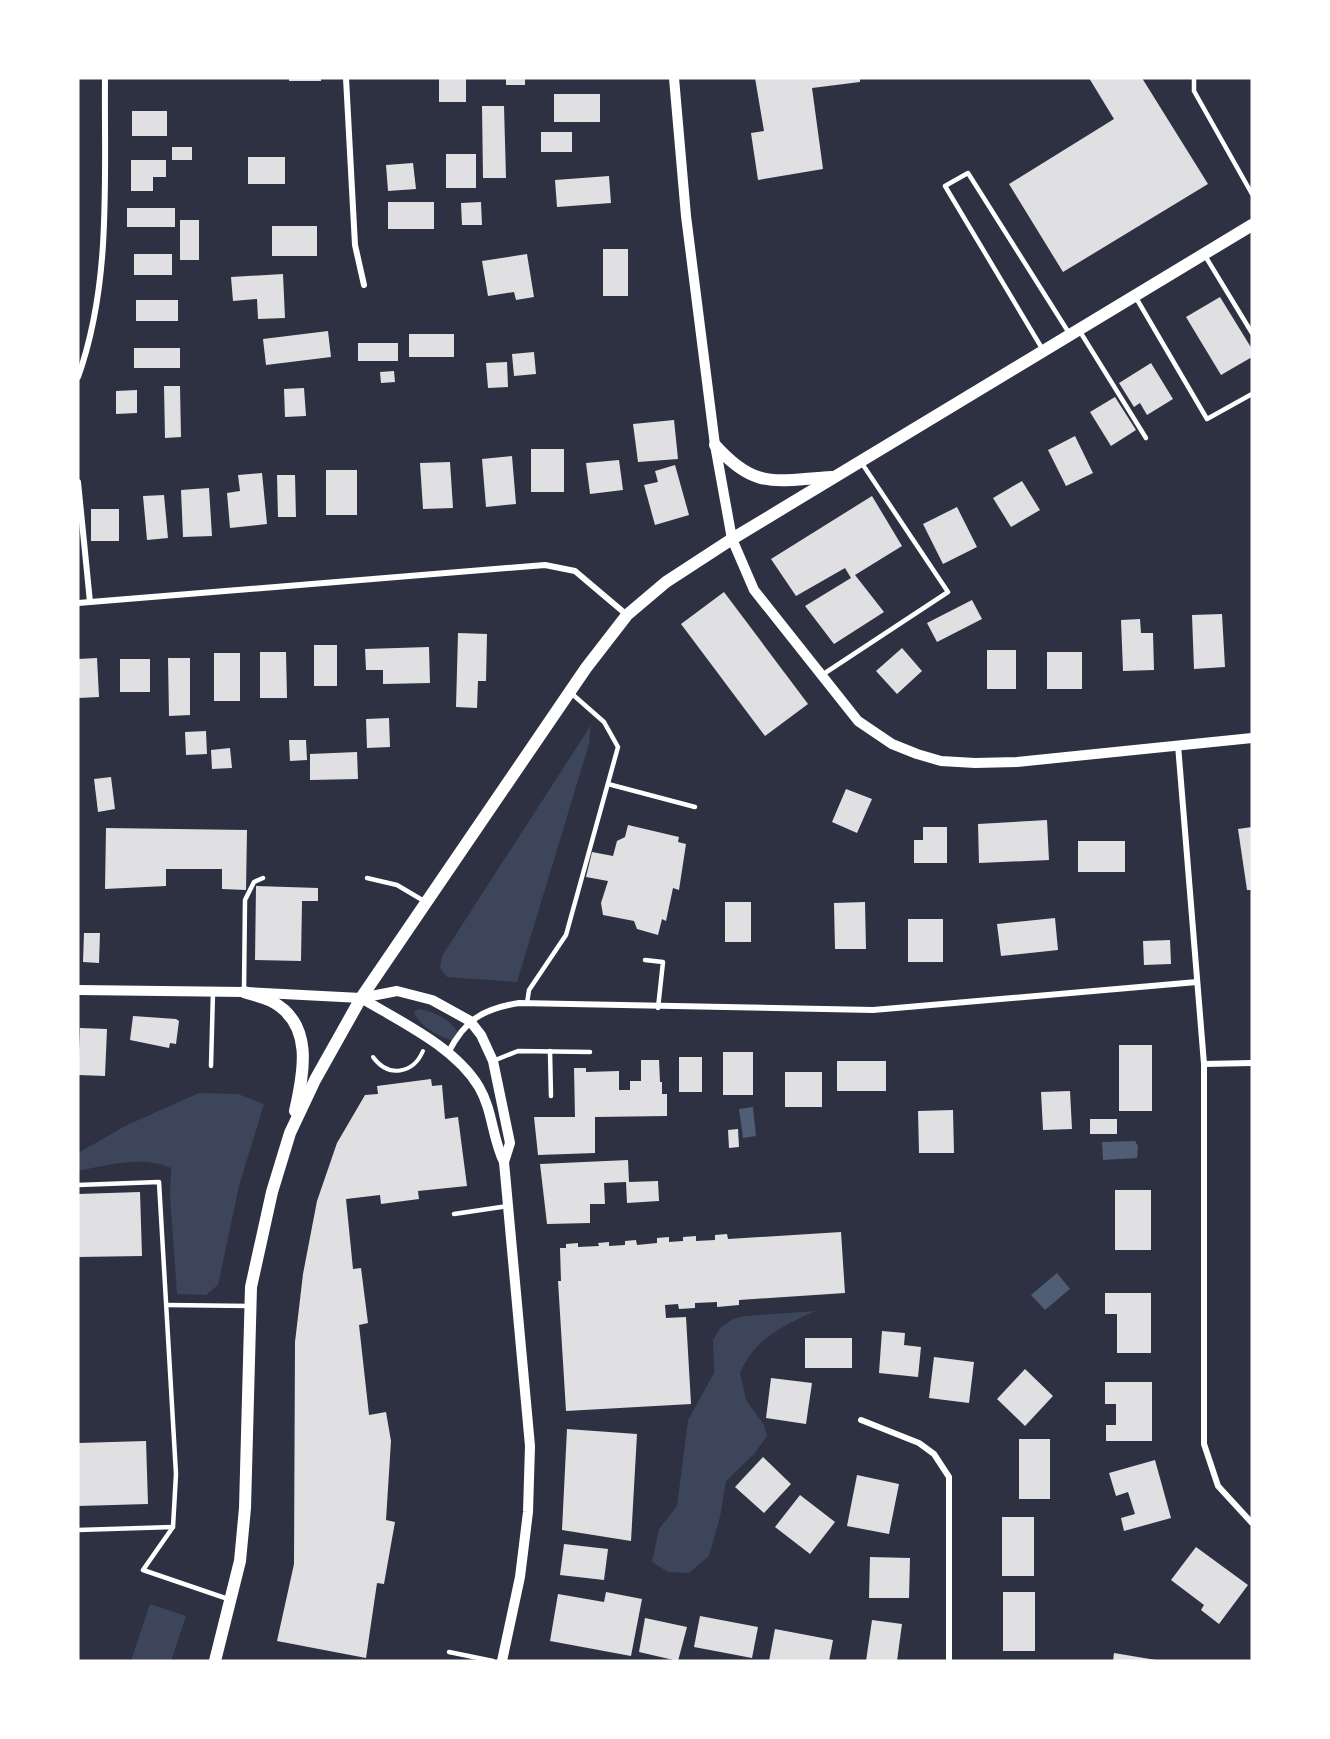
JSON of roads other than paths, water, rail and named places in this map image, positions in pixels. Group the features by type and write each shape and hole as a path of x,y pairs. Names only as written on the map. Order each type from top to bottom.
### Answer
{"main road":[{"path":"290,1133 315,1080 362,998 569,691 627,615 666,582 732,539 1252,225"},
{"path":"715,445 748,475 770,481 836,477"},
{"path":"215,1661 240,1561 245,1508 250,1306 256,1260 290,1133 302,1064 300,1031 289,1015 272,1001 244,992"}],"street":[{"path":"78,377 91,339 102,265 105,78"},
{"path":"346,78 356,245 364,285"},
{"path":"674,78 686,216 715,445 732,539 754,590 820,677 858,722 892,744 941,761 1017,762 1252,738"},
{"path":"78,482 90,602"},
{"path":"78,603 545,565 575,571 627,615"},
{"path":"1178,745 1204,1064 1204,1444 1218,1486 1252,1523"},
{"path":"448,1053 457,1036 470,1021 494,1008 527,1004 873,1010 1197,982"},
{"path":"78,990 244,992 362,998 397,991 432,1000 470,1021 481,1035 493,1061 510,1143 504,1162"},
{"path":"362,998 448,1053 479,1086 489,1110 494,1143 504,1162 530,1446 528,1512 522,1566 502,1661"},
{"path":"1204,1064 1252,1063"},
{"path":"861,1420 919,1443 934,1454 949,1477 949,1661"}],"lane":[{"path":"1194,78 1194,91 1252,194"},
{"path":"1044,351 945,186 968,173 1146,438"},
{"path":"1204,254 1252,333"},
{"path":"1135,296 1207,419 1252,394"},
{"path":"820,677 948,592 861,462"},
{"path":"527,1004 529,990 566,935 618,747 604,722 569,691"},
{"path":"608,784 695,807"},
{"path":"244,992 245,900 254,882 263,878"},
{"path":"367,878 397,885 427,902"},
{"path":"645,960 663,962 658,1008"},
{"path":"211,1066 213,992"},
{"path":"493,1061 518,1051 590,1052"},
{"path":"550,1051 551,1096"},
{"path":"78,1185 159,1182 168,1305 176,1474 173,1527 143,1569 231,1600"},
{"path":"453,1214 508,1206"},
{"path":"168,1305 250,1306"},
{"path":"78,1530 173,1527"},
{"path":"449,1652 493,1661"}]}
